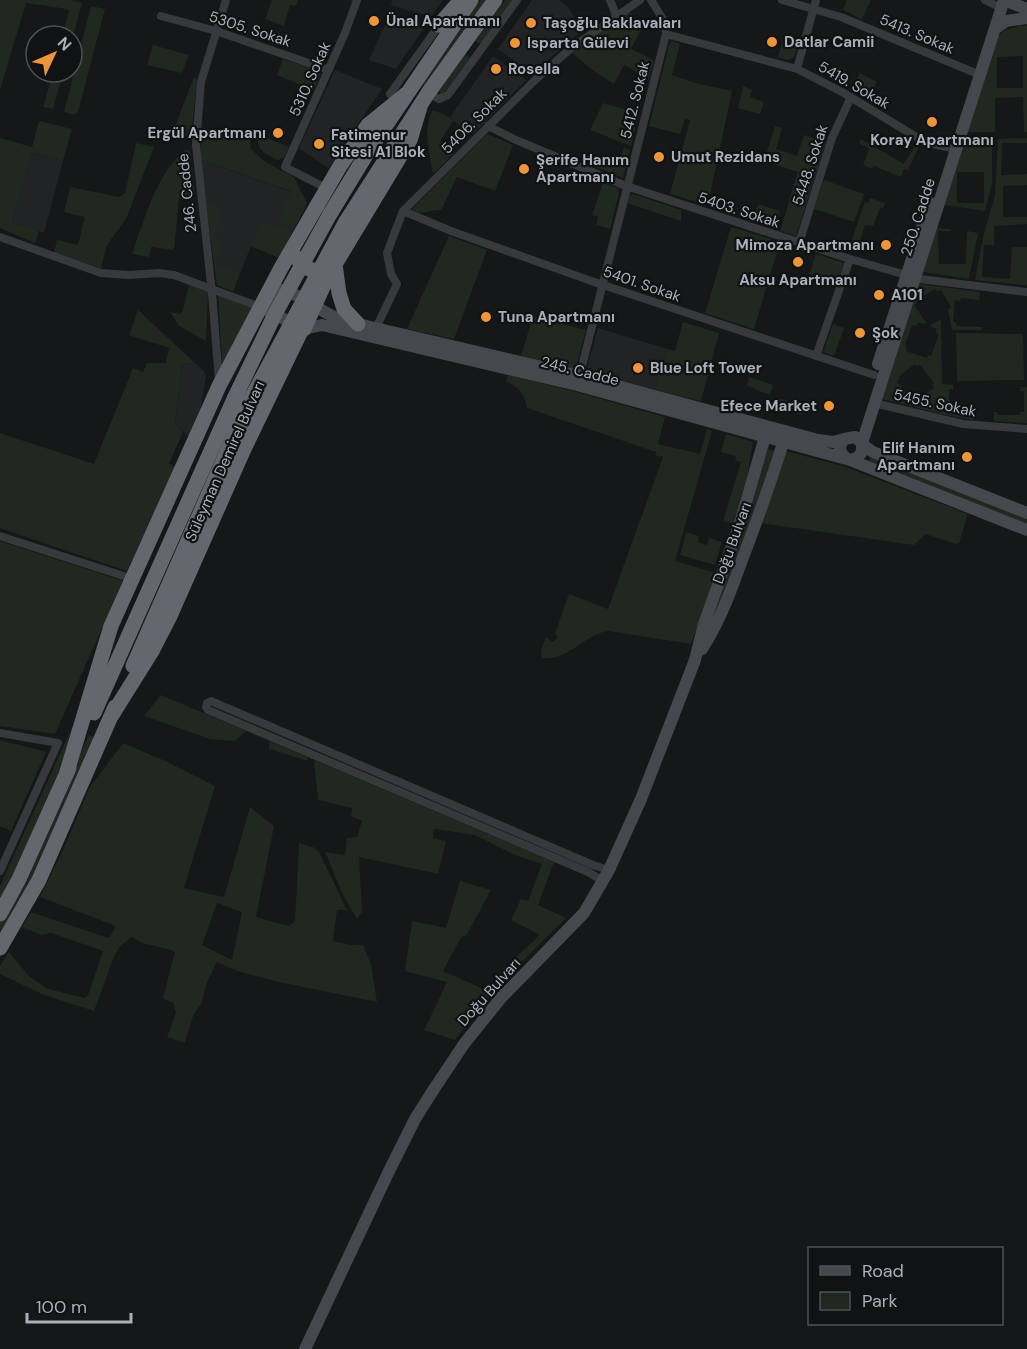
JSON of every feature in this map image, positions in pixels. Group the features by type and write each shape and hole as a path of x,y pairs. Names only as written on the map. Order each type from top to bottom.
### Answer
{"highway":[{"path":"439,25 461,0"},
{"name":"Süleyman Demirel Bulvarı","path":"0,914 19,879 314,241 353,175 471,0"},
{"name":"Süleyman Demirel Bulvarı","path":"0,948 42,874 112,715 241,401 345,223 428,93 495,0"},
{"path":"66,775 111,626 219,386 293,245 326,188 368,126 406,94"},
{"path":"112,715 152,651 170,616 280,373 335,264 406,147 415,127 420,107"},
{"path":"293,245 297,260 309,269 323,271 335,264"},
{"path":"335,264 344,309 358,324"},
{"path":"238,350 245,343 254,340 271,343 278,350 282,359 280,373"}],"street":[{"name":"246. Cadde","path":"219,386 212,288 196,145 200,92 226,0"},
{"name":"5310. Sokak","path":"326,188 285,167 345,33 357,0"},
{"path":"390,94 456,0"},
{"path":"428,93 439,99 446,97 517,0"},
{"path":"610,0 616,15"},
{"name":"5406. Sokak","path":"376,328 397,284 391,274 387,253 403,211 554,63 616,15 640,0"},
{"path":"651,0 664,21 666,34"},
{"name":"5413. Sokak","path":"782,0 814,4 973,72"},
{"path":"999,2 1027,9"},
{"path":"999,2 1027,18"},
{"name":"250. Cadde","path":"846,438 855,431 860,420 952,148 995,29 999,2"},
{"name":"250. Cadde","path":"952,148 973,72 999,2"},
{"path":"797,69 814,4"},
{"name":"5305. Sokak","path":"161,16 329,70"},
{"path":"995,29 1006,21 1027,18"},
{"name":"5419. Sokak","path":"666,34 797,69 851,97 918,138 952,148"},
{"name":"5412. Sokak","path":"578,380 666,34"},
{"path":"463,45 477,56"},
{"name":"5448. Sokak","path":"799,243 832,138 851,97"},
{"name":"5403. Sokak","path":"488,126 627,186 850,259 910,276 1027,292"},
{"name":"5401. Sokak","path":"403,211 451,231 603,285 874,375"},
{"path":"0,237 101,273 167,274 212,288 260,307 304,329"},
{"path":"816,356 850,259"},
{"name":"250. Cadde","path":"862,443 910,276"},
{"name":"245. Cadde","path":"260,307 282,290 295,293 314,304 326,315 785,436 1027,530"},
{"name":"245. Cadde","path":"304,329 322,325 578,380"},
{"name":"5455. Sokak","path":"874,403 963,424 1027,429"},
{"name":"Doğu Bulvarı","path":"305,1349 411,1126 434,1089 464,1044 508,989 576,923 592,901 606,875 641,799 695,660 704,624 740,524 767,431"},
{"name":"245. Cadde","path":"785,436 826,441 846,438"},
{"name":"Doğu Bulvarı","path":"695,660 716,626 725,604 757,522 785,436"},
{"path":"862,443 863,449 860,456 848,459 839,449 846,438 855,437 873,452 1027,513"},
{"path":"0,536 133,579"},
{"path":"211,701 593,865 606,875 588,872 208,710 207,703 211,701"},
{"path":"0,733 58,743 0,871"}],"shaded area":[{"path":"392,0 443,0 431,17 391,5"},
{"path":"532,0 559,0 573,14 580,32 532,74 498,49"},
{"path":"390,14 426,25 396,69 369,60"},
{"path":"493,56 526,80 473,134 450,117"},
{"path":"335,70 382,89 328,168 299,148"},
{"path":"32,153 63,161 44,233 12,222"},
{"path":"200,160 304,196 307,203 279,258 251,246 233,291 217,285"},
{"path":"598,328 667,349 655,390 586,372"},
{"path":"195,363 206,376 200,413 190,438 175,424 182,364"}],"green space":[{"path":"0,0 70,0 82,3 76,24 65,24 69,11 67,9 26,3 0,90"},
{"path":"272,0 298,0 296,6 290,5 284,26 265,19"},
{"path":"480,0 490,0 426,86 421,83"},
{"path":"505,0 512,0 481,44 475,41"},
{"path":"847,0 871,0 862,19 843,10"},
{"path":"91,6 105,9 78,112 74,115 64,112 71,84 84,84 84,33"},
{"path":"630,12 642,28 631,49 654,60 649,79 624,65 614,84 572,53"},
{"path":"1027,26 1027,132 1024,132 1023,97 995,98 995,132 967,132 998,36 1005,30","holes":["1023,56 1023,88 997,88 997,57"]},
{"path":"783,39 799,43 794,57 789,60 778,57"},
{"path":"672,41 680,44 672,75 732,91 710,195 704,204 670,194 690,120 685,119 680,134 649,126 669,45"},
{"path":"153,45 189,55 182,73 147,65"},
{"path":"465,54 470,58 441,94 438,92"},
{"path":"283,59 320,71 321,74 314,90 277,75"},
{"path":"860,73 877,82 870,97 852,87"},
{"path":"194,77 197,82 191,136 187,139 171,137"},
{"path":"50,84 60,84 53,109 43,107"},
{"path":"743,86 752,90 750,97 764,102 760,114 738,108"},
{"path":"603,103 639,113 631,146 590,130"},
{"path":"433,110 450,117 453,121 440,141 453,154 433,174 427,133"},
{"path":"39,121 72,129 63,161 32,153 12,222 39,231 35,243 0,228 0,138 32,147"},
{"path":"775,126 782,128 776,149 797,156 804,135 826,142 796,236 780,231 798,172 764,161"},
{"path":"201,127 250,138 251,149 265,162 294,177 307,203 295,227 279,221 291,191 200,160"},
{"path":"487,134 513,145 495,191 457,177 441,210 422,213 412,209"},
{"path":"259,135 289,147 284,157 278,160 263,151 259,145"},
{"path":"965,138 992,138 992,184 985,211 944,205","holes":["957,172 984,172 984,203 957,203"]},
{"path":"1027,138 1027,143 1002,143 1001,175 1027,174 1027,185 1003,186 1003,217 1027,217 1027,224 994,226 994,245 984,245 982,277 1010,279 1012,247 1027,247 1027,285 975,280 983,237 995,195 998,139"},
{"path":"861,139 904,164 917,142 920,144 908,170 904,169 901,177 874,166 873,169 863,165 869,149 859,143"},
{"path":"136,143 154,147 126,219 107,245 101,268 54,253 57,240 78,245 85,217 64,212 70,187 119,197 125,193"},
{"path":"624,148 630,150 623,178 580,161 584,154 617,166"},
{"path":"185,150 190,150 195,195 179,199 174,250 151,247 149,257 132,254 158,185 175,160"},
{"path":"824,180 864,194 854,222 814,209"},
{"path":"603,183 617,188 619,193 610,229 596,225 598,217 592,215"},
{"path":"633,194 681,210 681,221 627,203 629,196"},
{"path":"870,198 885,203 883,209 880,208 873,226 865,225 857,250 849,248 865,202 868,203"},
{"path":"206,203 223,209 214,239 223,243 216,264 240,273 233,291 217,285"},
{"path":"758,204 780,211 776,223 754,215"},
{"path":"261,222 292,232 279,258 251,246"},
{"path":"731,227 780,242 754,329 705,313"},
{"path":"937,228 951,229 951,231 938,231 939,264 966,264 967,231 978,233 969,279 923,272"},
{"path":"449,236 487,250 454,339 407,329"},
{"path":"816,254 844,263 836,285 809,276"},
{"path":"919,284 980,292 979,300 961,298 960,301 955,300 953,322 957,326 982,327 982,330 952,330 948,310 951,307 941,290 937,292 935,289 917,300 918,302 914,305 927,324 912,325 905,346 906,351 927,358 928,355 931,356 939,334 936,333 937,329 929,326 941,319 942,384 953,385 953,389 949,389 949,409 952,413 972,413 974,420 882,399","holes":["915,364 920,365 934,383 932,385 934,388 916,401 914,398 911,399 897,382 900,379 898,377"]},
{"path":"189,285 208,291 206,341 179,326 170,312 182,314"},
{"path":"218,295 253,309 223,363 222,361"},
{"path":"138,310 195,363 182,364 175,424 183,432 169,464 175,467 127,571 0,528 0,433 94,464 133,368 143,372 147,363 166,363 169,348 129,335"},
{"path":"533,316 586,330 575,370 521,356"},
{"path":"683,322 719,333 701,401 655,390 667,349 675,351"},
{"path":"833,324 844,328 834,356 823,352"},
{"path":"956,333 1023,334 1024,380 957,381"},
{"path":"508,375 665,417 658,444 700,454 707,429 712,431 675,561 716,573 691,644 608,631 591,637 560,656 542,658 541,651 546,637 552,642 558,638 555,633 569,594 608,609 663,457 655,455 656,452 527,408 521,392 506,382"},
{"path":"749,377 773,385 770,395 747,386"},
{"path":"1020,387 1027,387 1027,423 994,421 994,412 998,415 1019,415 1020,412 1024,412 1024,391 1020,391"},
{"path":"778,398 805,406 802,415 776,408"},
{"path":"726,434 753,442 747,477 733,524 723,521 741,462 735,460 736,456 721,452"},
{"path":"768,449 774,451 757,504 716,615 709,623 743,530"},
{"path":"786,451 843,466 968,514 959,543 925,534 914,545 761,523"},
{"path":"871,457 1027,519 1027,526 871,463 869,461"},
{"path":"686,532 699,536 698,542 707,545 709,538 722,542 715,565 680,555"},
{"path":"0,541 123,581 55,734 0,726"},
{"path":"98,670 82,724 0,902 0,886"},
{"path":"161,695 246,731 235,741 210,739 144,716"},
{"path":"89,735 96,738 42,862 0,940 0,922 34,857"},
{"path":"0,740 46,752 11,831 0,826"},
{"path":"269,741 307,757 308,761 269,749"},
{"path":"123,743 215,786 184,888 224,897 250,807 274,826 256,917 289,926 295,921 299,843 313,847 319,852 347,910 337,910 333,941 363,945 371,964 377,1002 274,981 237,971 217,962 207,982 202,1002 193,1016 185,1043 167,1037 176,1013 173,1003 163,998 175,951 142,943 132,937 121,945 115,954 94,1011 44,995 0,974 0,966 9,952 29,976 48,989 85,998 88,995 103,951 51,933 41,935 22,927 31,912 109,938 116,926 40,897 90,787","holes":["217,903 242,912 232,960 202,945"]},
{"path":"314,760 554,862 538,905 566,918 496,987 455,1040 424,1030 447,982 405,971 412,921 446,928 460,881 491,890 466,936 462,936 443,971 486,990 502,970 540,935 511,920 521,899 528,901 542,864 515,855 475,835 435,829 433,838 446,841 438,874 359,857 362,912 357,919 342,893 325,852 345,855 347,838 357,837 362,821 351,816 352,808 318,800"}],"place":[{"name":"Ünal Apartmanı","path":"374,21"},
{"name":"Taşoğlu Baklavaları","path":"531,23"},
{"name":"Datlar Camii","path":"772,42"},
{"name":"Isparta Gülevi","path":"515,43"},
{"name":"Rosella","path":"496,69"},
{"name":"Koray Apartmanı","path":"932,122"},
{"name":"Ergül Apartmanı","path":"278,133"},
{"name":"Fatimenur Sitesi A1 Blok","path":"319,144"},
{"name":"Umut Rezidans","path":"659,157"},
{"name":"Şerife Hanım Apartmanı","path":"524,169"},
{"name":"Mimoza Apartmanı","path":"886,245"},
{"name":"Aksu Apartmanı","path":"798,262"},
{"name":"A101","path":"879,295"},
{"name":"Tuna Apartmanı","path":"486,317"},
{"name":"Şok","path":"860,333"},
{"name":"Blue Loft Tower","path":"638,368"},
{"name":"Efece Market","path":"829,406"},
{"name":"Elif Hanım Apartmanı","path":"967,457"}]}
